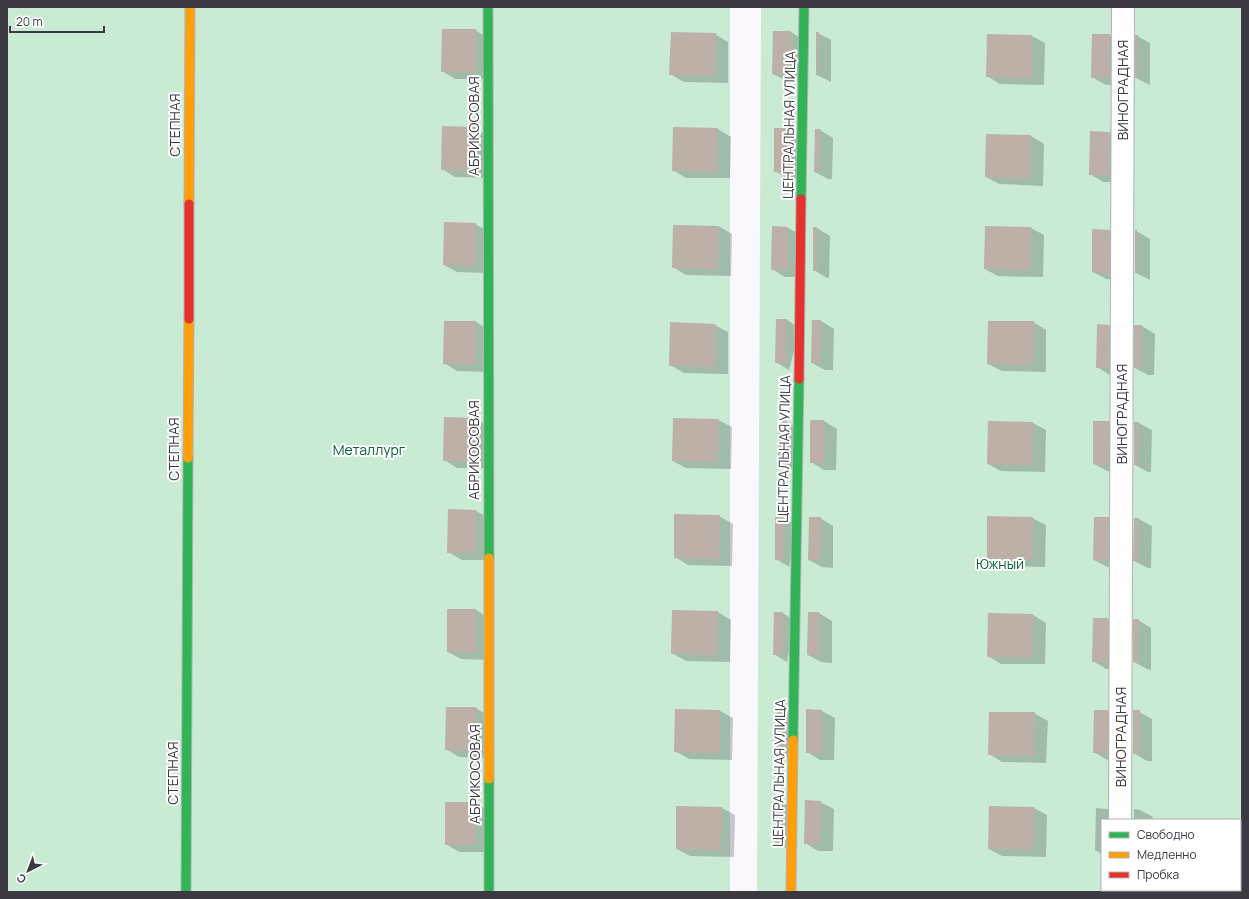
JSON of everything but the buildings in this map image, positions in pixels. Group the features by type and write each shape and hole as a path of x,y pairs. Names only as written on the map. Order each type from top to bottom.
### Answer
{"street":[{"name":"СТЕПНАЯ","path":"186,892 190,7"},
{"name":"АБРИКОСОВАЯ","path":"488,7 489,892"},
{"name":"ЦЕНТРАЛЬНАЯ УЛИЦА","path":"791,892 804,7"},
{"name":"ВИНОГРАДНАЯ","path":"1120,819 1123,7"}],"green space":[{"name":"Металлург","path":"7,7 730,7 730,892 7,892"},
{"name":"Южный","path":"761,7 1242,7 1242,892 757,892"}],"traffic: fast":[{"path":"488,7 489,558"},
{"path":"801,199 804,7"},
{"path":"793,740 799,379"},
{"path":"186,892 188,458"},
{"path":"489,779 489,892"}],"traffic: slow":[{"path":"189,204 190,7"},
{"path":"188,458 189,319"},
{"path":"489,558 489,779"},
{"path":"791,892 793,740"}],"traffic: jam":[{"path":"799,379 801,199"},
{"path":"189,204 189,319"}]}
